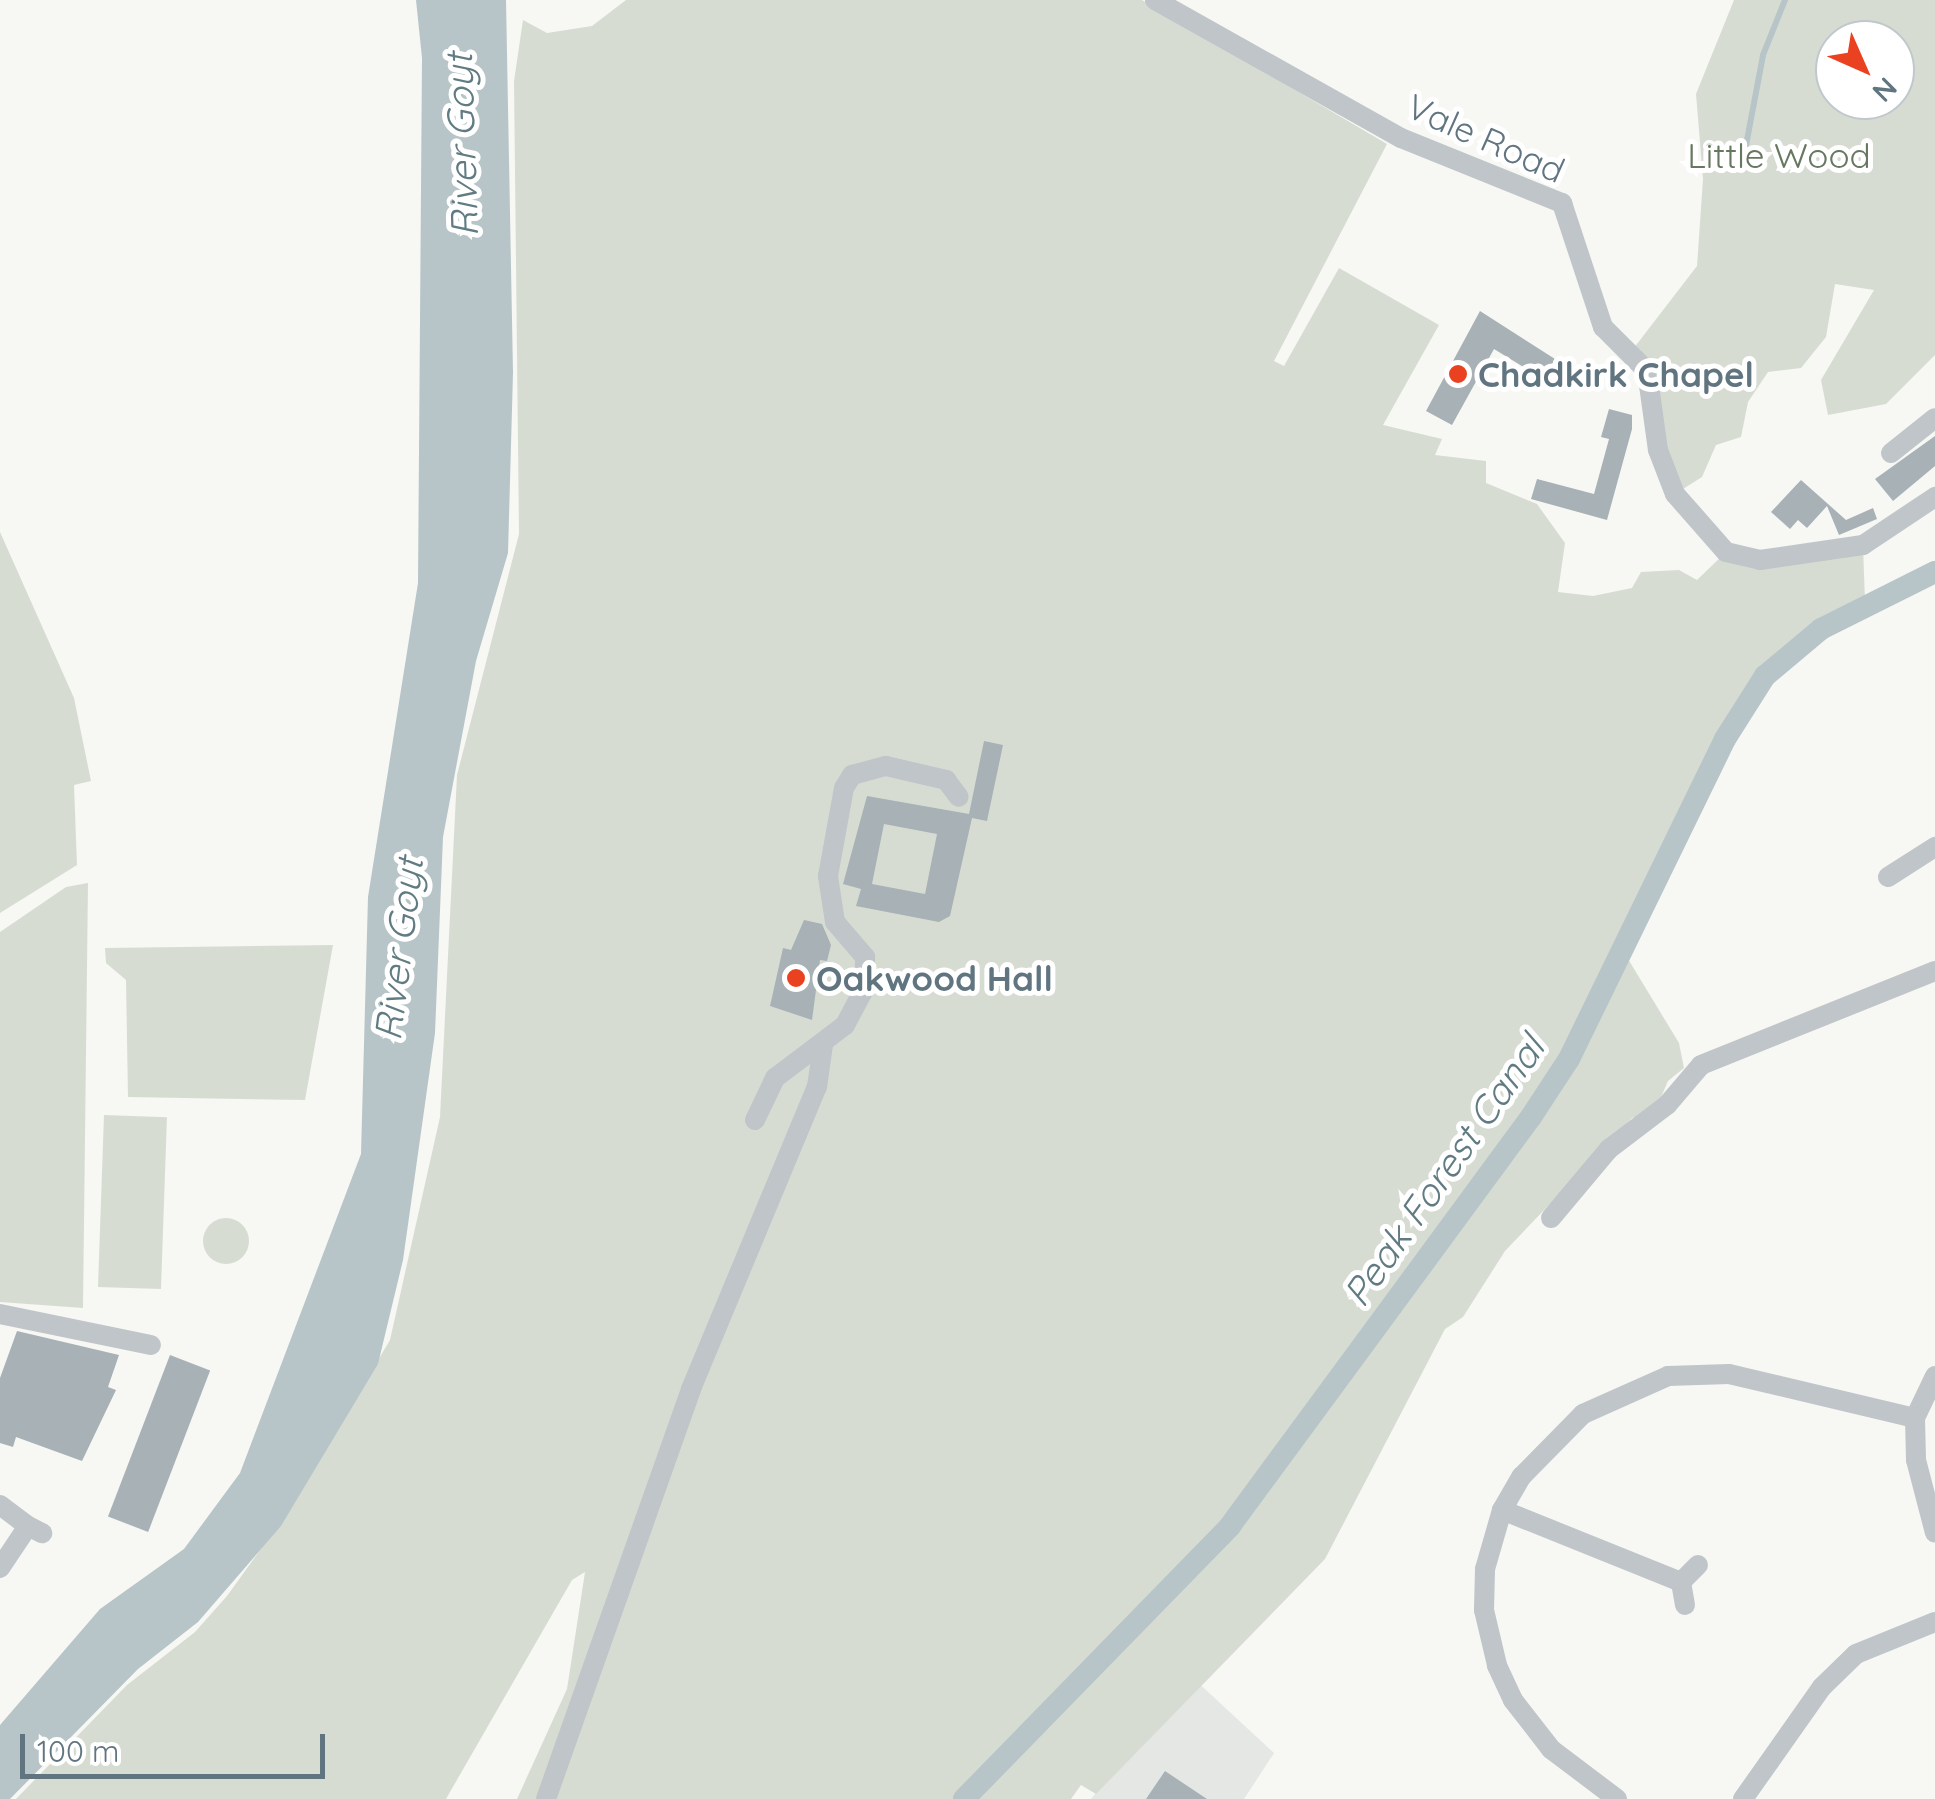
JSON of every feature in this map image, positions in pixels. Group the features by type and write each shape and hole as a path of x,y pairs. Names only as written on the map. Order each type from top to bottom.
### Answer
{"street":[{"name":"Vale Road","path":"1155,0 1400,138 1562,204 1603,327 1647,371 1658,450 1675,494 1726,552 1760,560 1863,545 1935,497"},
{"path":"1891,453 1935,418"},
{"path":"755,1120 775,1078 823,1044 859,1006 867,973 857,944 835,922 830,890 844,788 852,775 886,766 946,780 959,797"},
{"path":"1888,877 1935,846"},
{"path":"1552,1218 1608,1148 1667,1104 1701,1065 1935,970"},
{"path":"546,1799 690,1389 816,1087 823,1044"},
{"path":"0,1314 151,1345"},
{"path":"1617,1799 1530,1726 1497,1664 1484,1589 1502,1510 1544,1448 1573,1422 1636,1386 1668,1376 1743,1376 1915,1418"},
{"path":"1935,1376 1915,1418 1916,1460 1935,1533"},
{"path":"0,1505 35,1530 0,1568"},
{"path":"1502,1510 1681,1582"},
{"path":"1681,1582 1698,1566"},
{"path":"1681,1582 1684,1605"},
{"path":"1743,1799 1822,1687 1856,1654 1935,1622"}],"shaded area":[{"path":"1192,1677 1274,1753 1244,1799 1091,1799"}],"green space":[{"path":"626,0 1142,0 1387,144 1274,361 1284,366 1339,268 1439,325 1383,425 1442,439 1435,455 1486,461 1486,483 1537,504 1565,543 1558,592 1593,596 1632,588 1641,572 1679,570 1697,580 1726,552 1863,545 1865,602 1766,676 1747,702 1625,954 1679,1043 1684,1068 1668,1081 1655,1111 1632,1118 1505,1251 1463,1317 1445,1329 1325,1559 1096,1794 1081,1785 1071,1799 517,1799 567,1689 585,1572 572,1580 446,1799 16,1799 127,1685 195,1632 227,1596 289,1510 390,1340 440,1117 457,775 519,534 514,81 523,20 547,33 592,26"},
{"name":"Little Wood","path":"1734,0 1935,0 1935,355 1886,404 1828,415 1821,380 1874,290 1835,284 1826,337 1801,368 1768,372 1748,402 1741,437 1716,445 1702,477 1675,494 1647,371 1630,353 1697,266 1703,179 1696,94"},
{"path":"0,532 74,698 91,781 74,785 77,865 0,913"},
{"path":"88,883 83,1308 0,1302 0,932 66,887"},
{"path":"333,945 305,1100 128,1097 126,980 106,963 105,948"},
{"path":"104,1115 167,1117 161,1289 98,1287"},
{"path":"226,1218 242,1225 249,1241 242,1257 226,1264 210,1257 203,1241 210,1225"}],"water":[{"name":"River Goyt","path":"416,0 506,0 513,373 508,553 476,661 443,837 435,1033 403,1260 378,1364 281,1526 198,1622 138,1669 10,1799 0,1799 0,1725 100,1609 184,1549 240,1473 361,1154 368,897 418,583 422,58"}],"building":[{"path":"1480,311 1555,359 1543,379 1494,349 1452,425 1426,411"},
{"path":"1609,409 1632,415 1632,429 1607,520 1531,499 1537,479 1594,494 1609,439 1601,437"},
{"path":"1935,436 1935,466 1893,501 1875,479"},
{"path":"1801,480 1846,520 1873,508 1877,519 1839,535 1827,506 1807,528 1798,520 1790,529 1771,512"},
{"path":"984,741 1003,745 987,821 972,818 950,916 939,922 856,906 861,889 843,884 867,796 969,814","holes":["884,824 937,834 925,894 872,884"]},
{"name":"Oakwood Hall","path":"804,920 822,924 831,945 827,961 820,960 812,1020 770,1006 783,948 791,950"},
{"path":"17,1331 119,1355 108,1387 116,1390 82,1461 16,1437 13,1447 0,1443 0,1378"},
{"path":"170,1355 210,1370 148,1532 108,1517"},
{"path":"1165,1771 1207,1799 1146,1799"}],"waterway":[{"path":"1744,156 1763,55 1785,0"},
{"name":"Peak Forest Canal","path":"964,1799 1230,1526 1531,1117 1569,1059 1725,739 1765,676 1821,629 1935,572"}],"place":[{"name":"Chadkirk Chapel","path":"1458,374"},
{"name":"Oakwood Hall","path":"796,978"}]}
